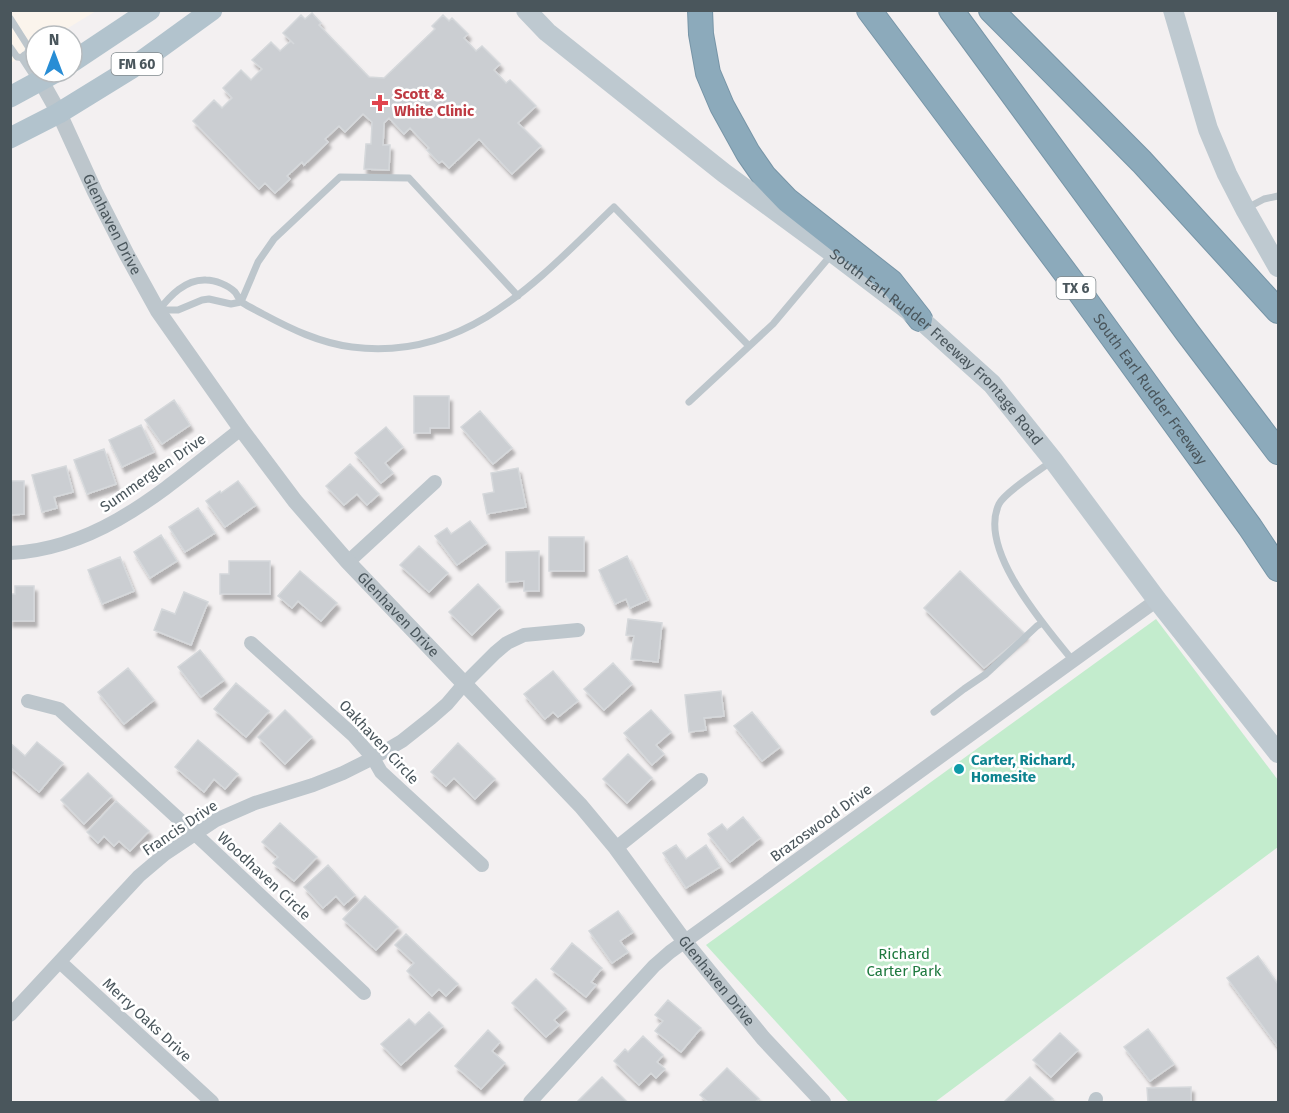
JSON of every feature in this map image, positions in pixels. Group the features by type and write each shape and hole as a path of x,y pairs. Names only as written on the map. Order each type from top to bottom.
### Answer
{"highway":[{"path":"700,10 701,34 708,73 722,106 748,153 764,176 787,200 891,282 920,319"},
{"name":"South Earl Rudder Freeway","path":"869,10 1076,287 1278,569"},
{"path":"951,10 1278,452"},
{"path":"991,10 1142,162 1278,311"}],"main road":[{"name":"FM 60","path":"84,54 150,10"},
{"name":"FM 60","path":"10,138 59,113 132,68 212,10"},
{"name":"South Earl Rudder Freeway Frontage Road","path":"526,10 556,39 715,166 920,319 992,384 1053,460 1157,600 1278,753"},
{"path":"1173,10 1208,129 1227,174 1278,267"},
{"path":"10,97 35,84"}],"street":[{"name":"Glenhaven Drive","path":"50,84 59,113 95,192 158,310 241,429 295,501 348,562 581,806 616,848 685,942 763,1038 824,1102"},
{"name":"Summerglen Drive","path":"10,553 60,545 104,528 148,501 241,429"},
{"path":"348,562 435,482"},
{"name":"Brazoswood Drive","path":"530,1102 654,966 1157,600"},
{"name":"Francis Drive","path":"10,1015 139,876 165,854 216,820 255,803 344,773 402,741 447,704 495,653 507,644 524,635 578,630"},
{"name":"Oakhaven Circle","path":"251,643 353,735 374,758 381,772 482,865"},
{"name":"Woodhaven Circle","path":"28,701 59,709 364,993"},
{"path":"616,848 701,780"},
{"name":"Merry Oaks Drive","path":"60,962 212,1102"}],"lane":[{"path":"10,18 24,40"},
{"path":"10,47 17,57 24,58"},
{"path":"241,302 258,262 274,239 340,177 408,178 518,296"},
{"path":"1245,209 1264,199 1278,196"},
{"path":"158,310 171,294 190,283 208,280 229,288 241,302 308,336 352,347 395,349 414,346 447,337 469,327 518,296 614,207 749,346"},
{"path":"689,402 787,308 833,253"},
{"path":"158,310 178,310 209,299 231,304 241,302"},
{"path":"1053,460 999,503 995,517 995,530 999,549 1015,584 1042,623 1073,661"},
{"path":"934,712 986,674 1042,623"}],"shaded area":[{"path":"11,11 96,11 75,24 24,24 24,55 11,63"}],"green space":[{"name":"Richard Carter Park","path":"1156,619 1278,780 1278,847 935,1102 849,1102 706,945"}],"building":[{"name":"Scott & White Clinic","path":"312,13 321,23 319,25 369,77 384,78 435,29 432,26 443,15 449,21 452,18 468,34 464,38 476,51 482,46 500,64 494,70 506,83 510,80 536,106 518,123 541,146 512,174 479,139 449,168 442,161 439,163 427,150 429,148 410,128 404,134 389,118 384,123 383,145 390,145 389,170 364,169 366,144 371,144 372,122 363,114 345,132 339,126 325,139 328,142 304,165 302,162 287,176 290,179 275,193 265,183 259,189 193,121 214,100 222,108 232,98 223,88 241,70 251,80 262,69 252,60 271,42 280,51 291,41 283,33 301,15 305,19"},
{"path":"414,396 449,396 449,428 430,428 430,433 414,433"},
{"path":"174,400 190,425 162,444 145,420"},
{"path":"480,411 512,448 493,464 461,427"},
{"path":"141,425 154,452 122,467 109,440"},
{"path":"386,427 403,447 385,463 393,473 381,483 355,453"},
{"path":"104,449 116,484 87,494 74,460"},
{"path":"350,464 379,494 367,505 357,494 344,505 326,486"},
{"path":"66,466 73,492 54,497 57,508 42,512 32,475"},
{"path":"518,468 526,507 487,514 483,494 494,492 491,473"},
{"path":"10,481 24,481 24,514 10,515"},
{"path":"238,481 256,505 225,527 206,501"},
{"path":"198,508 215,533 185,552 169,527"},
{"path":"470,521 487,543 457,565 435,536 447,528 451,534"},
{"path":"161,535 177,561 150,578 134,552"},
{"path":"549,537 584,537 584,571 549,571"},
{"path":"419,546 448,573 429,592 400,565"},
{"path":"539,551 539,591 524,591 524,581 506,582 506,552"},
{"path":"627,556 648,600 630,608 626,599 615,604 599,570"},
{"path":"120,557 134,591 102,604 88,570"},
{"path":"229,561 270,561 270,594 220,594 220,574 229,574"},
{"path":"300,571 337,603 321,621 298,601 292,608 278,596"},
{"path":"960,571 1025,634 984,668 924,608"},
{"path":"478,584 500,607 472,635 449,612"},
{"path":"15,586 34,586 34,621 10,621 10,594 15,594"},
{"path":"184,592 208,602 191,645 154,630 162,609 175,614"},
{"path":"628,619 662,623 658,662 631,659 634,636 626,635"},
{"path":"200,650 224,680 201,697 178,667"},
{"path":"613,663 632,684 604,710 584,689"},
{"path":"128,668 154,700 124,724 98,692"},
{"path":"553,671 578,701 558,717 553,712 545,719 524,694"},
{"path":"236,683 269,711 246,737 214,709"},
{"path":"721,691 724,716 704,718 706,730 689,732 685,695"},
{"path":"285,710 312,737 285,764 258,737"},
{"path":"651,710 671,732 656,745 664,754 652,765 624,733"},
{"path":"752,712 780,747 762,761 734,726"},
{"path":"198,740 238,774 225,789 214,779 204,792 175,767"},
{"path":"37,742 63,763 39,792 10,767 10,743 25,756"},
{"path":"458,743 495,779 475,799 454,778 446,786 431,772"},
{"path":"628,754 652,778 627,803 603,779"},
{"path":"88,773 112,796 84,824 61,800"},
{"path":"116,801 149,831 130,851 119,841 114,846 104,836 98,843 87,832"},
{"path":"743,817 760,838 730,862 708,834 722,824 727,830"},
{"path":"280,823 317,857 294,881 273,863 278,857 262,842"},
{"path":"676,845 686,859 706,845 720,867 686,888 663,853"},
{"path":"328,865 355,895 344,905 336,896 323,908 304,887"},
{"path":"365,896 398,927 376,950 343,919"},
{"path":"618,911 633,932 620,941 628,952 612,963 589,931"},
{"path":"406,934 458,984 446,996 439,989 432,996 407,971 414,963 395,945"},
{"path":"572,943 602,968 591,982 596,985 586,997 551,969"},
{"path":"1258,956 1278,984 1278,1047 1227,978"},
{"path":"536,979 566,1009 554,1020 559,1025 546,1037 512,1003"},
{"path":"668,1000 701,1028 681,1052 655,1031 663,1021 655,1015"},
{"path":"429,1012 443,1026 401,1065 381,1044 409,1019 415,1025"},
{"path":"1148,1029 1174,1064 1150,1081 1124,1047"},
{"path":"488,1030 500,1042 492,1051 505,1063 481,1089 455,1066"},
{"path":"1060,1033 1078,1050 1051,1077 1033,1060"},
{"path":"643,1036 663,1055 657,1062 665,1069 656,1078 651,1073 639,1085 614,1061 625,1049 628,1052"},
{"path":"727,1068 759,1099 755,1102 708,1102 700,1095"},
{"path":"602,1077 627,1102 578,1101"},
{"path":"1030,1077 1053,1099 1049,1102 1004,1102"},
{"path":"1191,1087 1191,1102 1148,1102 1147,1088"}],"place":[{"name":"Scott & White Clinic","path":"380,103"},
{"name":"Carter, Richard, Homesite","path":"959,769"}]}
